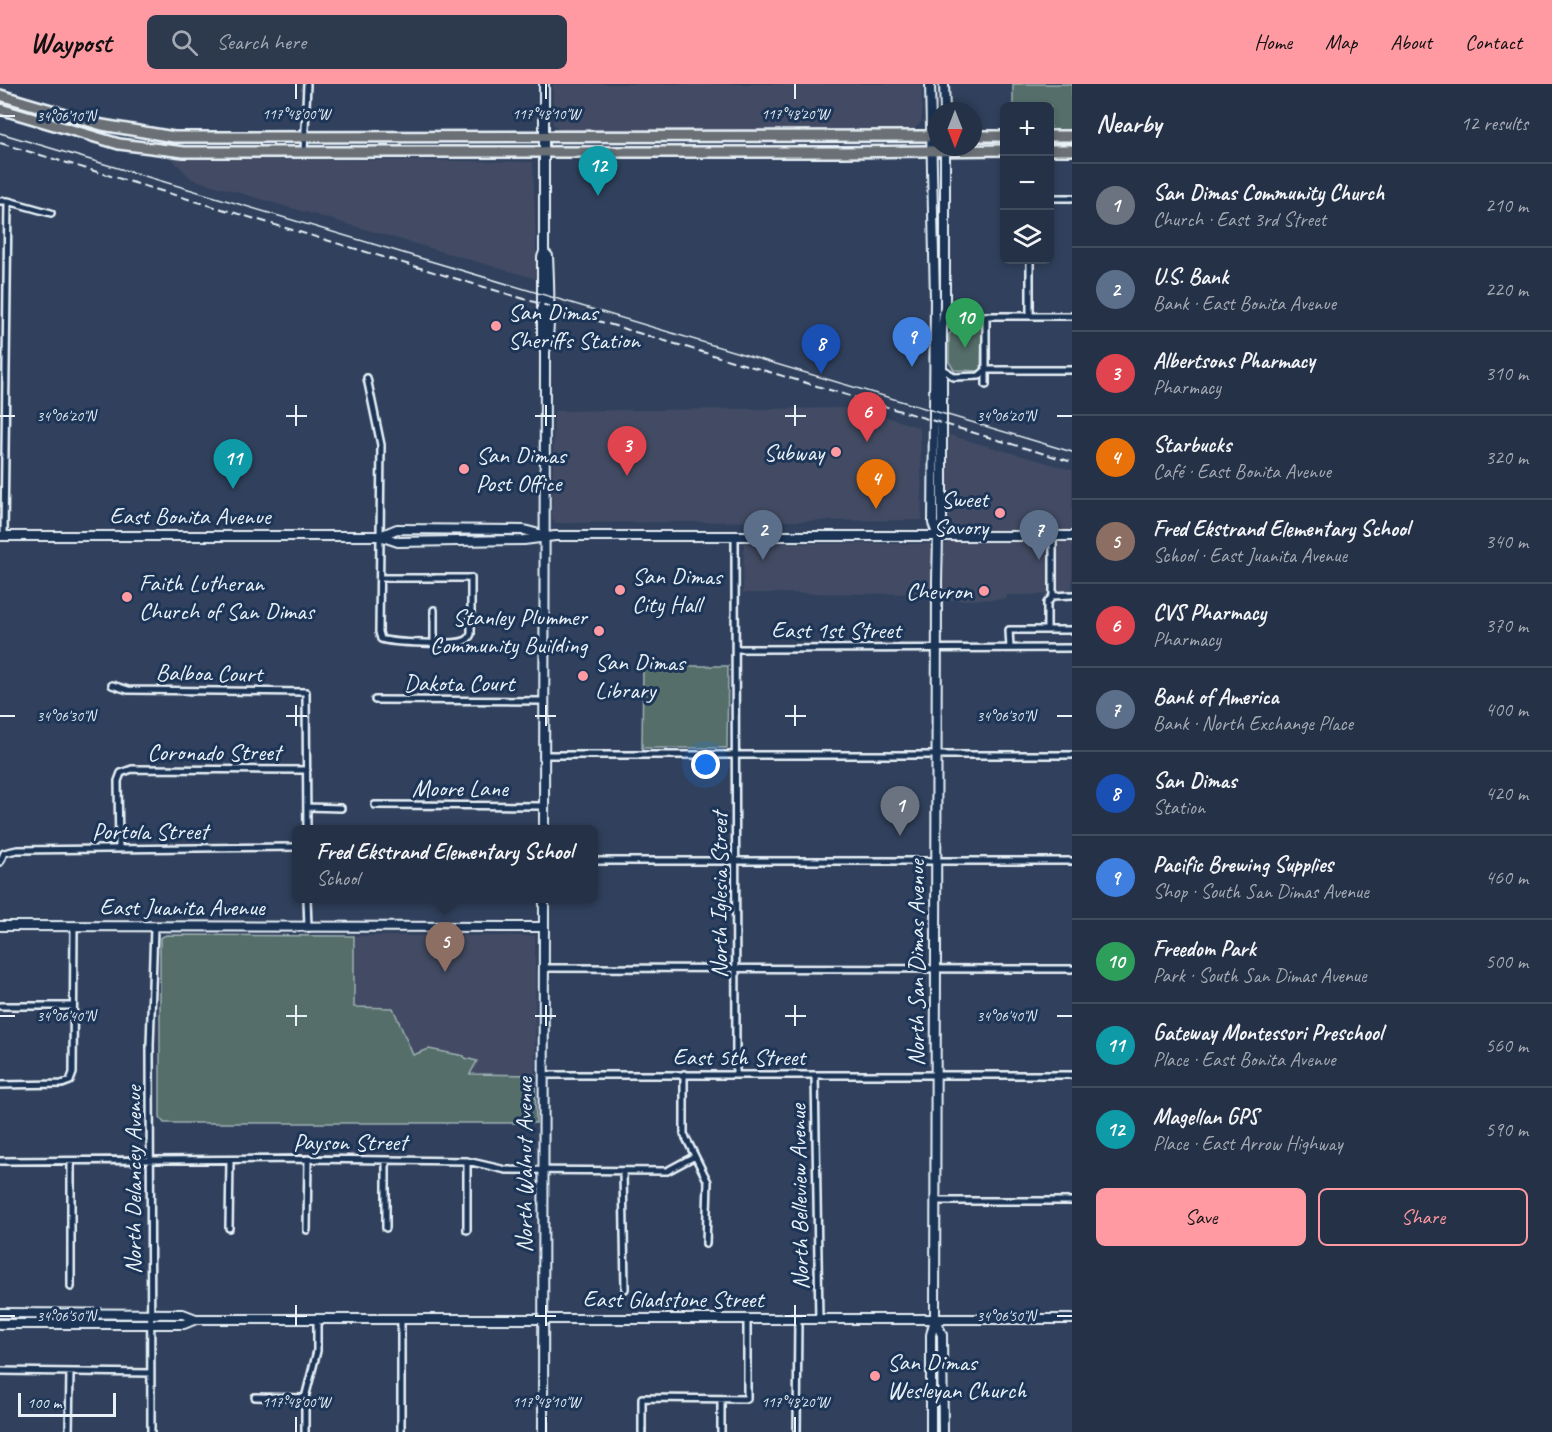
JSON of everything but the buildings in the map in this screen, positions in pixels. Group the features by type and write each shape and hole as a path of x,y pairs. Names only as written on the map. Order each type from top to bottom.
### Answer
{"main road":[{"path":"544,84 544,252 542,257 542,345 545,351 544,825"},
{"path":"930,84 931,102"},
{"path":"944,84 945,102"},
{"path":"0,95 102,125 174,137 928,136"},
{"path":"0,110 119,144 184,152 544,153 928,150"},
{"path":"982,136 1000,136"},
{"path":"1054,136 1072,136"},
{"path":"982,150 1000,150"},
{"path":"1054,150 1072,150"},
{"path":"930,156 934,316 933,523 938,536"},
{"path":"938,536 942,523 945,156"},
{"name":"East Bonita Avenue","path":"380,536 397,529 524,530 544,536"},
{"name":"East Bonita Avenue","path":"2,536 380,536 398,542 524,540 544,536 1072,536"},
{"name":"North San Dimas Avenue","path":"931,1432 931,1335 935,1319 938,536"},
{"name":"North Walnut Avenue","path":"543,1432 544,903"},
{"name":"East Juanita Avenue","path":"0,926 544,927"},
{"name":"East Gladstone Street","path":"0,1314 183,1314 196,1319 1072,1319"},
{"name":"East Gladstone Street","path":"0,1324 184,1324 196,1319"},
{"name":"North San Dimas Avenue","path":"935,1319 942,1335 943,1432"}],"street":[{"path":"304,152 306,84"},
{"path":"1054,198 1072,198"},
{"path":"0,201 8,201 51,213"},
{"path":"2,536 8,201"},
{"path":"1030,264 1030,316"},
{"path":"934,316 1072,316"},
{"path":"986,316 986,385"},
{"path":"942,368 954,377 979,376 986,370 1072,370"},
{"path":"367,378 381,445 379,632 381,639 389,642 463,642 471,634 471,578 380,578"},
{"name":"North Iglesia Street","path":"735,535 736,1075"},
{"path":"1047,630 1047,603 1053,596 1053,536"},
{"path":"1053,596 1072,595"},
{"path":"434,610 434,642"},
{"path":"1010,648 1009,630 1072,630"},
{"name":"East 1st Street","path":"736,649 1072,648"},
{"name":"Balboa Court","path":"112,685 128,690 306,692 307,770"},
{"name":"Dakota Court","path":"375,700 544,701"},
{"path":"543,755 1072,755"},
{"name":"Coronado Street","path":"119,849 118,781 121,773 132,769 307,770"},
{"path":"307,770 307,825"},
{"name":"Moore Lane","path":"375,806 544,806"},
{"path":"307,807 341,808"},
{"name":"Portola Street","path":"0,862 4,854 17,850 292,847"},
{"path":"598,861 1072,861"},
{"path":"308,903 308,927"},
{"path":"0,1084 62,1084 70,1081 73,1073 74,926"},
{"name":"North Delancey Avenue","path":"151,1432 150,1045 154,927"},
{"path":"543,968 1072,969"},
{"path":"0,1006 74,1006"},
{"path":"684,1074 684,1134 708,1182 706,1244"},
{"name":"East 5th Street","path":"544,1075 1072,1075"},
{"name":"North Belleview Avenue","path":"815,1076 819,1319"},
{"name":"Payson Street","path":"0,1161 308,1159 467,1161 506,1170 668,1171 695,1156"},
{"path":"307,1230 308,1159"},
{"path":"229,1227 230,1160"},
{"path":"386,1160 386,1228"},
{"path":"70,1161 71,1287"},
{"path":"467,1161 467,1230"},
{"path":"624,1171 625,1289"},
{"path":"935,1201 1072,1201"},
{"path":"305,1432 305,1398 316,1361 317,1318"},
{"path":"401,1318 401,1432"},
{"path":"642,1432 642,1398 747,1399 747,1319"},
{"name":"North Belleview Avenue","path":"797,1432 798,1319"},
{"path":"0,1371 151,1373"},
{"path":"69,1432 70,1372"},
{"path":"255,1397 305,1398"},
{"path":"721,1400 721,1432"}],"shaded area":[{"path":"553,84 922,84 922,121 913,130 560,130 553,124"},
{"path":"171,158 533,162 537,279 192,179"},
{"path":"860,408 920,428 922,520 556,523 552,519 554,411"},
{"path":"949,435 1072,470 1072,594 1007,595 1006,599 947,600 947,594 743,593 744,543 947,544"},
{"path":"354,936 535,936 535,1075 469,1074 429,1049 413,1055 393,1008 354,1007"}],"green space":[{"path":"1013,84 1072,84 1072,131 1054,131 1054,102 1013,102"},
{"path":"957,326 982,326 981,371 954,370 949,362 949,334"},
{"path":"643,666 728,666 727,748 642,748"},
{"path":"166,935 354,936 354,1007 393,1008 413,1055 429,1049 464,1056 477,1061 470,1074 535,1075 536,1123 164,1123 160,1118 160,938"}],"tram line":[{"path":"0,133 1072,452"}],"railway":[{"path":"0,143 1072,462"}],"place":[{"name":"Magellan GPS","path":"598,196"},
{"name":"San Dimas Sheriffs Station","path":"496,326"},
{"name":"Freedom Park","path":"965,348"},
{"name":"Pacific Brewing Supplies","path":"912,367"},
{"name":"San Dimas","path":"821,374"},
{"name":"CVS Pharmacy","path":"867,442"},
{"name":"Subway","path":"836,452"},
{"name":"San Dimas Post Office","path":"464,469"},
{"name":"Albertsons Pharmacy","path":"627,476"},
{"name":"Gateway Montessori Preschool","path":"233,489"},
{"name":"Starbucks","path":"876,509"},
{"name":"Sweet Savory","path":"1000,513"},
{"name":"U.S. Bank","path":"763,560"},
{"name":"Bank of America","path":"1039,560"},
{"name":"San Dimas City Hall","path":"620,590"},
{"name":"Chevron","path":"984,591"},
{"name":"Faith Lutheran Church of San Dimas","path":"127,597"},
{"name":"Stanley Plummer Community Building","path":"599,631"},
{"name":"San Dimas Library","path":"583,676"},
{"name":"San Dimas Community Church","path":"900,836"},
{"name":"Fred Ekstrand Elementary School","path":"445,972"},
{"name":"San Dimas Wesleyan Church","path":"875,1376"}]}
